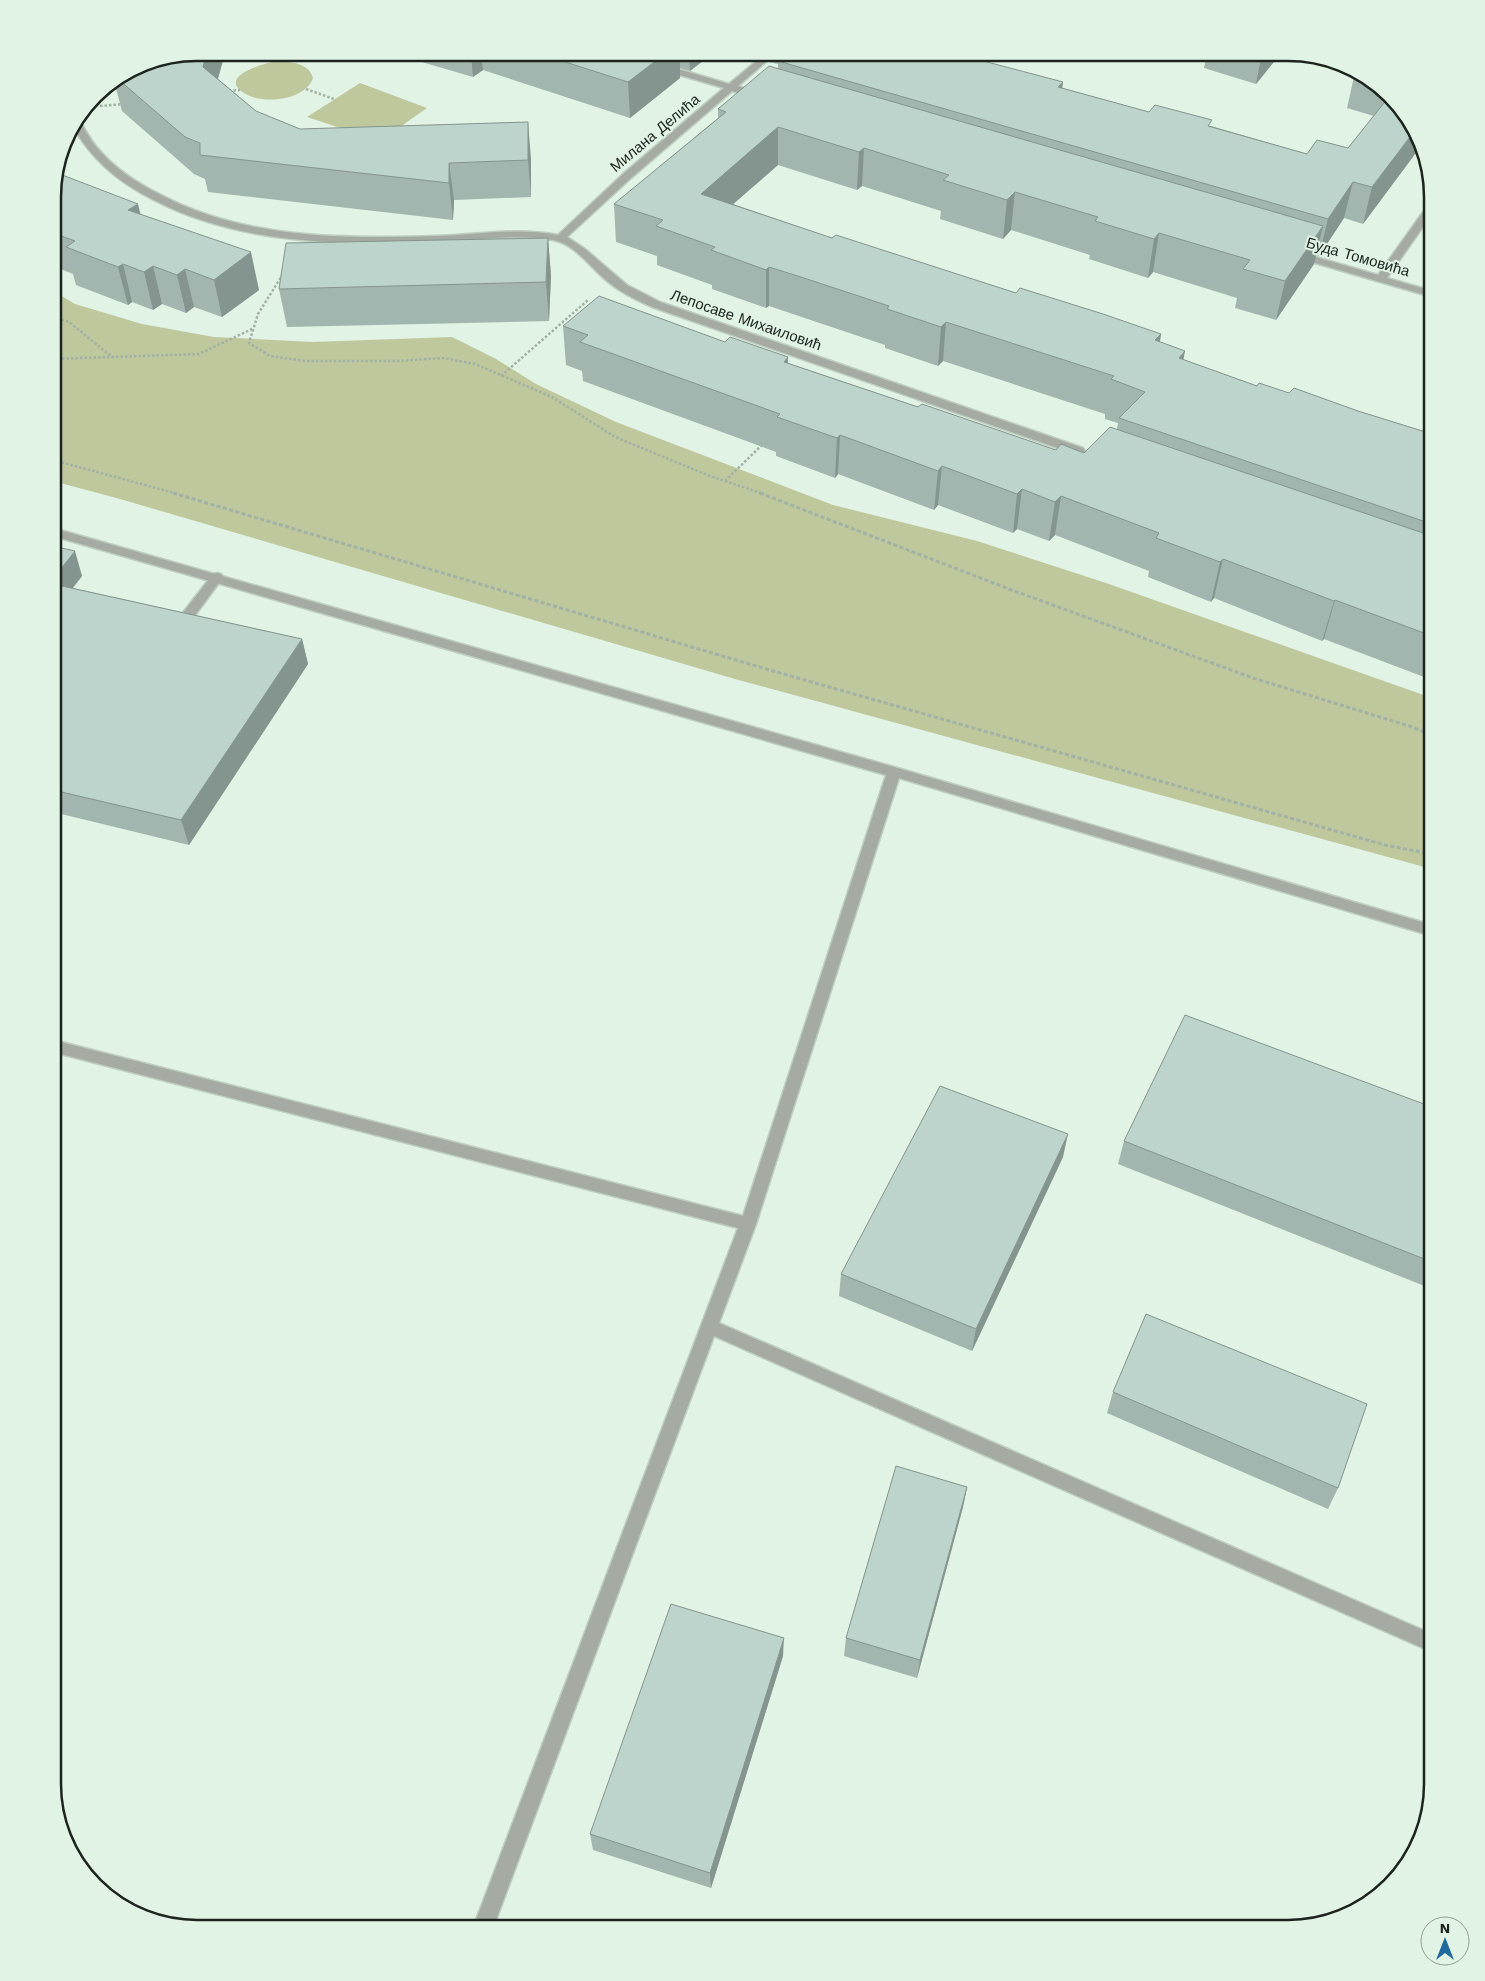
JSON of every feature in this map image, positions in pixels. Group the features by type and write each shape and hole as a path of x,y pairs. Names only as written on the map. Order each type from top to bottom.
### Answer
{"street":[{"name":"Милана Делића","path":"560,238 627,176 761,62"},
{"path":"650,64 772,99"},
{"name":"Лепосаве Михаиловић","path":"80,129 90,146 112,170 159,200 188,214 224,225 285,236 338,240 439,239 518,235 560,238 575,246 615,282 642,299 682,315 1093,456"},
{"path":"1381,279 1424,218"},
{"name":"Буда Томовића","path":"1286,251 1424,292"},
{"path":"62,534 217,577 894,772 1424,928"},
{"path":"180,626 217,577"},
{"path":"486,1920 748,1224 894,772"},
{"path":"61,1048 748,1224"},
{"path":"710,1326 1424,1639"}],"path":[{"path":"306,89 334,99"},
{"path":"222,92 240,90"},
{"path":"96,107 124,104"},
{"path":"284,272 258,314 249,343 270,356 327,362 444,358 475,364 552,396 573,412 615,437 725,481 764,494 1009,590 1253,678 1424,732"},
{"path":"501,376 589,299"},
{"path":"62,320 68,322 113,357"},
{"path":"62,359 199,354 253,329"},
{"path":"725,481 767,441"},
{"path":"62,462 144,484 773,671 1385,845 1424,852"}],"green space":[{"path":"273,62 291,62 302,66 311,73 313,78 301,92 282,99 272,100 252,97 237,87 236,82 244,72"},
{"path":"360,83 427,108 380,141 307,117"},
{"path":"62,296 75,304 142,324 214,337 313,342 452,337 496,359 536,384 616,422 833,505 977,541 1106,583 1424,695 1424,867 735,679 62,483"}],"building":[{"path":"205,61 203,67 256,111 300,129 528,122 528,160 449,163 449,183 200,155 200,143 185,137 123,84 154,68 180,62"},
{"path":"563,61 655,61 628,82"},
{"path":"780,62 986,62 1063,82 1058,87 1149,112 1155,105 1212,120 1208,126 1307,154 1317,140 1348,148 1385,102 1410,137 1372,187 1353,182 1328,219"},
{"path":"769,66 1323,226 1285,281 1243,269 1250,260 1159,233 1154,239 1095,221 1098,217 1015,192 1007,200 943,180 949,175 864,148 859,152 778,127 701,194 832,238 836,235 1016,293 1020,288 1103,314 1161,334 1155,340 1185,351 1179,358 1257,386 1259,383 1289,393 1294,388 1424,432 1424,521 1119,418 1145,392 1111,379 1114,376 946,322 941,327 887,309 889,306 769,267 766,270 711,250 715,247 656,226 663,220 614,204 726,112 718,109"},
{"path":"63,175 138,204 128,210 251,252 214,280 185,269 177,275 153,266 144,272 123,264 118,267 66,247 75,241 62,236"},
{"path":"548,238 546,282 279,289 286,243"},
{"path":"599,296 725,342 730,337 788,357 784,362 918,407 922,404 1056,450 1061,444 1084,453 1110,427 1424,533 1424,633 1223,559 1220,562 1156,538 1159,533 1061,496 1055,502 1022,489 1017,494 942,466 938,471 840,435 837,438 777,417 780,414 580,342 588,335 563,326"},
{"path":"62,548 75,551 62,568"},
{"path":"62,586 302,639 181,820 62,792"},
{"path":"1185,1015 1424,1104 1424,1259 1124,1141"},
{"path":"940,1086 1068,1134 976,1329 841,1274"},
{"path":"1146,1314 1367,1404 1338,1488 1113,1392"},
{"path":"896,1466 967,1487 920,1660 846,1638"},
{"path":"671,1604 784,1638 710,1873 590,1834"}]}
